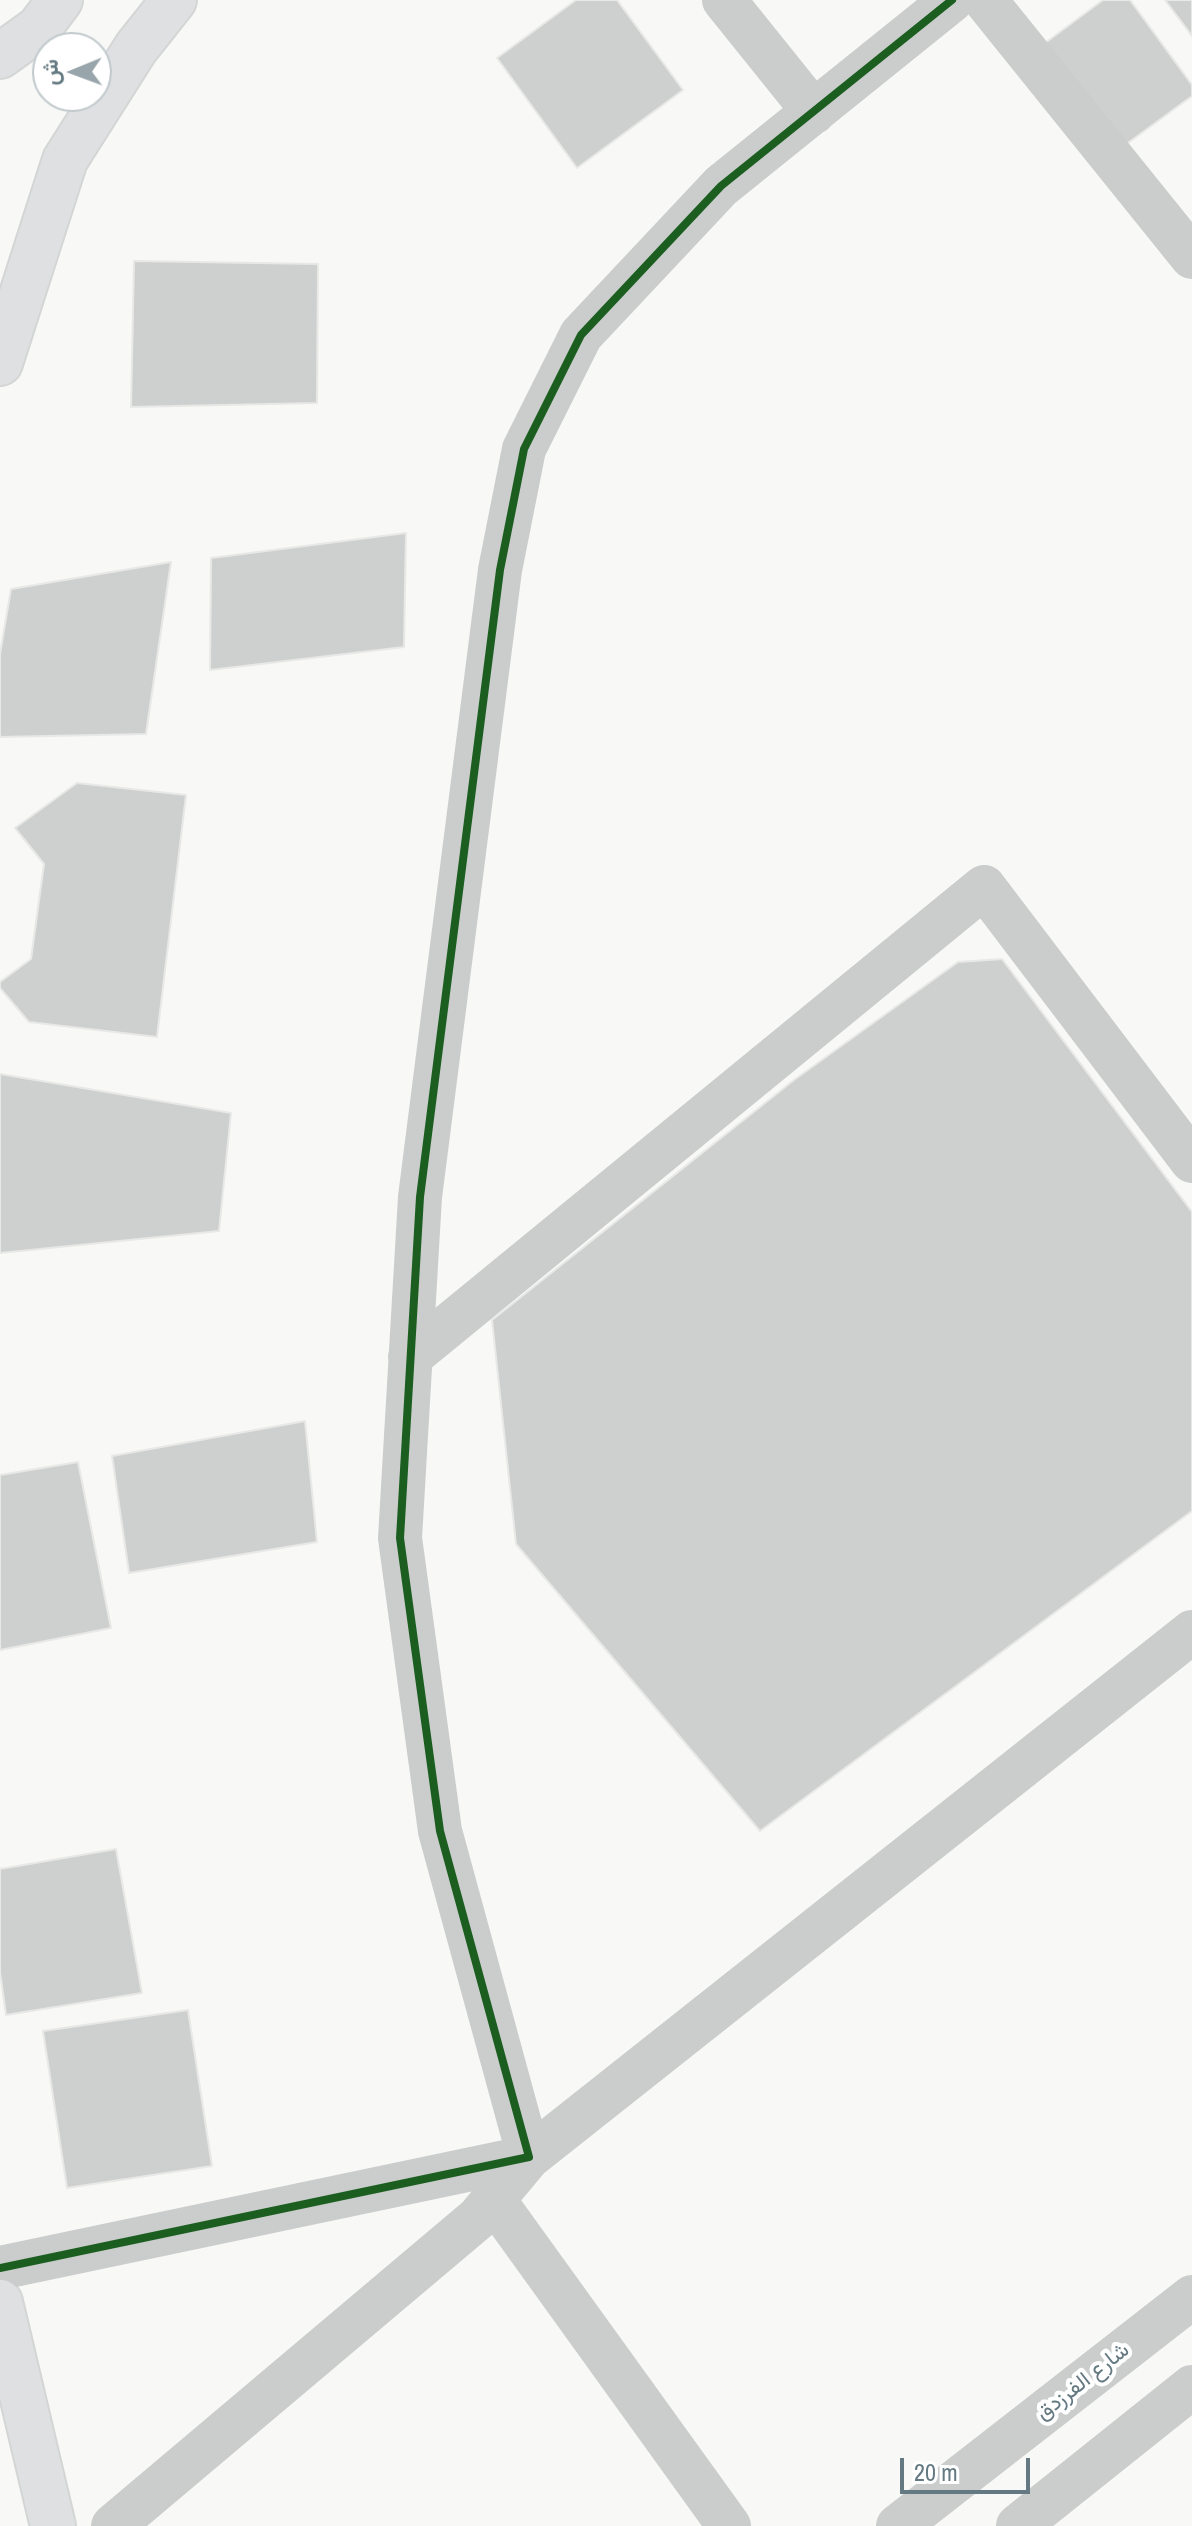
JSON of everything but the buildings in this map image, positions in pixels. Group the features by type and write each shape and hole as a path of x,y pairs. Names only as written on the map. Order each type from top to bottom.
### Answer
{"main road":[{"path":"0,56 39,28 60,0"},
{"path":"0,363 65,160 136,48 174,0"},
{"path":"0,2302 53,2526"}],"street":[{"path":"724,0 814,112"},
{"path":"529,2157 440,1831 400,1538 420,1197 500,570 524,449 581,335 721,186 952,0"},
{"path":"985,0 1192,257"},
{"path":"410,1357 984,887 1192,1161"},
{"path":"113,2526 466,2229 529,2157 1192,1632"},
{"path":"0,2268 529,2157"},
{"path":"494,2200 729,2526"},
{"name":"شارع الفرزدق","path":"898,2526 1192,2297"},
{"path":"1028,2523 1192,2387"}],"cycle path":[{"path":"0,2268 529,2157 440,1831 400,1538 420,1197 500,570 524,449 581,335 721,186 952,0"}]}
